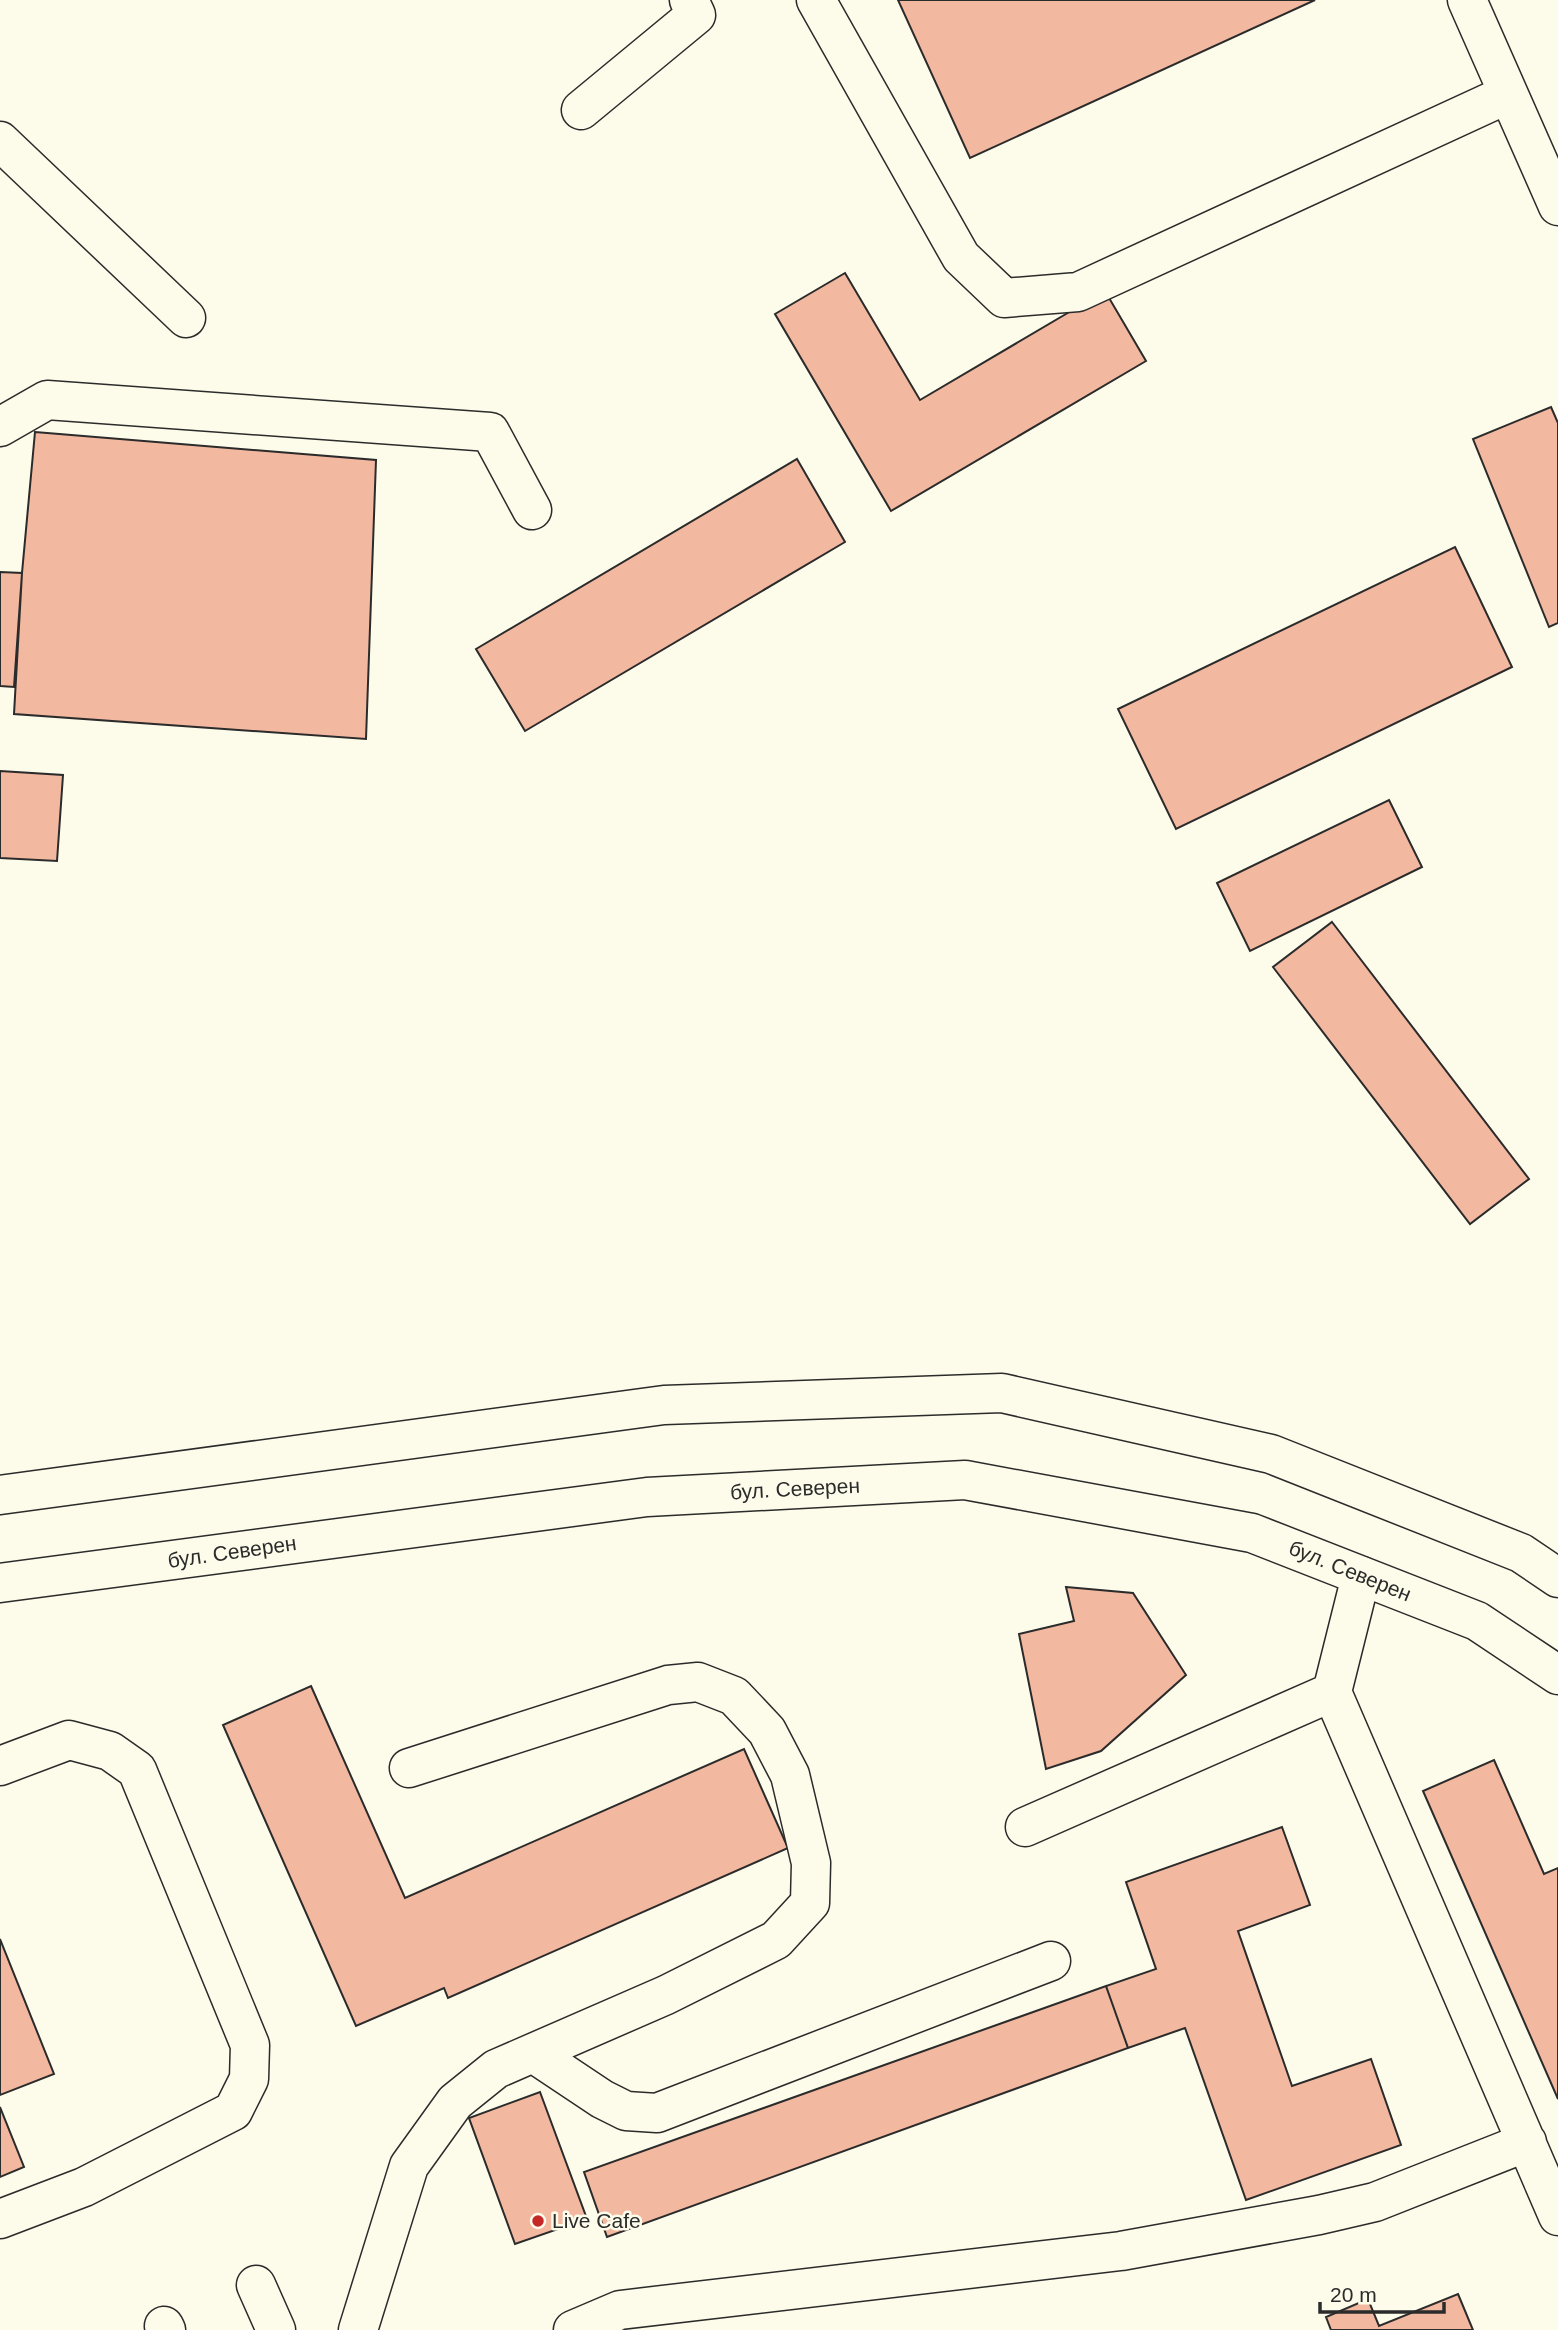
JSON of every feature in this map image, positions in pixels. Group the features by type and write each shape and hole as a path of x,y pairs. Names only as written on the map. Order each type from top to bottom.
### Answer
{"main road":[{"path":"581,110 696,15 689,0"},
{"path":"816,0 961,257 1004,298 1077,292 1508,94"},
{"path":"1467,0 1558,206"},
{"path":"0,141 186,318"},
{"path":"0,426 47,400 490,432 533,510"},
{"path":"0,1495 664,1405 1002,1393 1271,1454 1521,1553 1558,1578"},
{"name":"бул. Северен","path":"0,1583 647,1497 965,1480 1252,1533 1478,1621 1558,1675"},
{"path":"1361,1576 1332,1692 1558,2216"},
{"path":"358,2330 409,2166 454,2102 496,2069 666,1995 776,1940 810,1903 811,1863 790,1775 767,1731 734,1696 698,1682 668,1685 409,1768"},
{"path":"1026,1827 1332,1692"},
{"path":"0,1766 69,1740 110,1751 137,1770 250,2045 249,2079 233,2110 84,2187 0,2219"},
{"path":"533,2053 602,2099 626,2111 657,2113 1051,1961"},
{"path":"573,2330 620,2310 1121,2251 1319,2215 1375,2202 1527,2142"},
{"path":"256,2285 276,2330"}],"building":[{"path":"898,0 1315,0 970,158"},
{"path":"845,273 920,400 1105,291 1146,361 891,511 775,314"},
{"path":"1551,407 1558,423 1558,623 1549,627 1473,439"},
{"path":"35,432 376,460 366,739 14,714 22,573"},
{"path":"797,459 845,542 525,731 476,649"},
{"path":"1455,547 1512,667 1176,829 1118,709"},
{"path":"0,572 22,573 14,687 0,686"},
{"path":"0,771 63,775 57,861 0,858"},
{"path":"1389,800 1422,867 1250,951 1217,883"},
{"path":"1332,922 1529,1179 1470,1224 1273,967"},
{"path":"1066,1587 1133,1593 1186,1675 1101,1751 1046,1769 1019,1634 1074,1621"},
{"path":"311,1686 405,1898 744,1749 788,1848 448,1998 444,1988 356,2026 223,1725"},
{"path":"1494,1760 1544,1874 1558,1868 1558,2099 1423,1791"},
{"path":"1282,1827 1310,1905 1238,1931 1292,2086 1371,2059 1401,2145 1246,2200 1185,2028 1128,2048 1106,1986 1156,1969 1126,1882"},
{"path":"0,1939 54,2074 0,2095"},
{"path":"1106,1986 1128,2048 607,2237 584,2172"},
{"path":"540,2092 587,2219 515,2244 469,2118"},
{"path":"0,2107 24,2167 0,2177"},
{"path":"1458,2294 1473,2330 1331,2330 1326,2317 1368,2299 1379,2326"}],"place":[{"name":"Live Cafe","path":"538,2221"}]}
